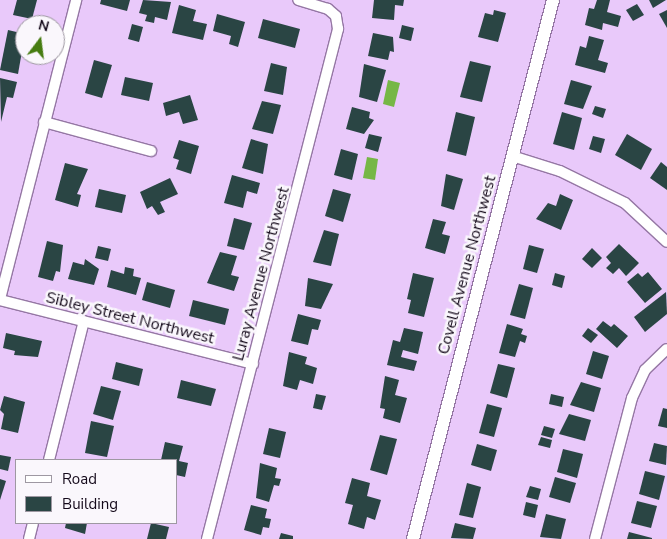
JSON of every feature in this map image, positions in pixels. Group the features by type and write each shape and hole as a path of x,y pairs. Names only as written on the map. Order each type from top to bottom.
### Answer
{"street":[{"path":"0,300 76,0"},
{"name":"Luray Avenue Northwest","path":"207,539 332,63 338,29 336,16 328,9 298,0"},
{"name":"Covell Avenue Northwest","path":"413,539 553,0"},
{"path":"44,122 152,151"},
{"path":"512,156 560,171 618,198 667,242"},
{"name":"Sibley Street Northwest","path":"0,300 252,364"},
{"path":"49,459 84,322"},
{"path":"595,539 632,398 645,370 667,348"},
{"path":"29,539 33,524"}],"shaded area":[{"path":"388,80 400,83 394,107 383,104"},
{"path":"367,157 378,159 375,180 363,178"}],"building":[{"path":"17,0 37,0 33,15 13,15"},
{"path":"101,0 130,0 127,11 100,4"},
{"path":"143,0 171,2 167,20 155,17 154,23 145,21 147,15 139,13"},
{"path":"374,0 404,0 403,6 395,5 394,20 372,18"},
{"path":"597,0 610,0 607,12 621,16 618,27 603,23 602,30 585,25 589,8 594,9"},
{"path":"649,0 666,0 653,8"},
{"path":"637,4 644,15 633,21 626,10"},
{"path":"179,5 196,10 193,21 207,24 203,40 172,33"},
{"path":"494,10 506,13 498,42 478,37 485,13 493,15"},
{"path":"667,10 667,28 659,14"},
{"path":"217,14 245,22 238,47 229,44 231,36 213,31"},
{"path":"263,19 300,29 295,48 258,38"},
{"path":"132,24 143,27 139,42 128,39"},
{"path":"402,25 414,28 411,41 399,38"},
{"path":"8,30 15,32 15,65 20,65 18,74 0,70"},
{"path":"373,33 393,37 394,52 390,51 388,60 368,56"},
{"path":"589,36 604,40 598,60 608,63 605,73 575,65 580,46 586,48"},
{"path":"94,60 112,65 102,98 85,93"},
{"path":"470,61 491,66 482,102 460,97"},
{"path":"271,63 287,67 283,95 264,91"},
{"path":"364,64 386,70 377,102 359,97"},
{"path":"125,77 153,83 149,101 121,95"},
{"path":"0,78 17,82 13,98 7,97 1,122"},
{"path":"571,80 592,86 583,109 564,104"},
{"path":"190,95 198,120 183,124 179,112 166,116 163,103"},
{"path":"262,101 281,105 273,134 252,129"},
{"path":"595,106 606,109 603,118 592,114"},
{"path":"352,107 370,112 369,118 374,120 364,134 346,129"},
{"path":"456,112 475,117 466,156 447,151"},
{"path":"562,112 582,118 574,150 553,144"},
{"path":"369,134 382,137 378,152 365,148"},
{"path":"627,134 652,149 641,170 615,155"},
{"path":"593,136 605,139 601,153 589,149"},
{"path":"251,139 268,144 263,174 242,168"},
{"path":"179,140 199,146 191,174 176,169 179,160 173,158"},
{"path":"341,149 358,154 352,180 334,175"},
{"path":"661,162 667,167 667,190 650,178"},
{"path":"65,163 88,169 77,194 81,195 78,207 55,200"},
{"path":"446,174 463,179 454,210 441,206"},
{"path":"232,175 260,183 257,194 247,191 243,208 224,203"},
{"path":"170,178 178,194 160,202 165,212 158,215 152,206 147,209 140,192"},
{"path":"99,189 126,195 122,213 95,207"},
{"path":"333,189 351,194 343,222 325,216"},
{"path":"560,194 573,200 561,230 536,219 548,203 556,206"},
{"path":"234,218 252,223 244,250 227,246"},
{"path":"433,219 446,222 442,234 450,236 445,254 425,248"},
{"path":"324,230 339,234 331,266 313,262"},
{"path":"47,241 63,245 60,272 56,271 53,281 38,277"},
{"path":"619,244 639,263 626,276 619,268 613,274 606,268 611,263 606,257"},
{"path":"529,245 544,249 537,273 523,269"},
{"path":"98,246 111,249 108,261 95,258"},
{"path":"592,248 602,258 592,268 582,259"},
{"path":"220,252 237,256 231,275 239,277 234,291 207,283"},
{"path":"85,259 99,269 94,285 68,279 73,262 84,265"},
{"path":"125,267 134,269 133,276 141,278 136,295 107,287 111,270 124,274"},
{"path":"648,272 662,289 645,303 627,282 638,273 642,277"},
{"path":"413,273 434,278 424,317 408,313 411,300 407,299"},
{"path":"555,273 565,276 562,288 552,285"},
{"path":"308,278 333,284 321,309 305,306"},
{"path":"147,282 175,290 170,308 142,300"},
{"path":"519,284 533,288 525,319 510,315"},
{"path":"666,292 667,314 645,332 634,317"},
{"path":"193,300 229,309 225,325 189,316"},
{"path":"298,314 321,320 318,330 312,329 308,345 291,341"},
{"path":"603,321 611,327 614,324 628,336 617,348 596,329"},
{"path":"507,324 523,329 521,334 527,336 525,343 520,341 515,357 499,353"},
{"path":"404,328 423,332 418,354 403,350 401,357 417,361 414,371 387,365 393,340 400,342"},
{"path":"588,328 598,335 591,343 582,336"},
{"path":"6,333 42,341 38,357 14,355 15,351 3,348"},
{"path":"593,351 609,356 602,379 586,374"},
{"path":"289,352 307,357 305,364 317,368 313,384 300,380 297,390 283,386"},
{"path":"116,362 143,369 139,386 112,379"},
{"path":"498,364 515,368 507,398 490,393"},
{"path":"385,376 399,380 395,395 407,398 400,423 383,418 385,409 380,408"},
{"path":"181,380 216,389 211,406 177,398"},
{"path":"581,382 601,388 594,412 570,405"},
{"path":"101,386 121,391 113,420 93,414"},
{"path":"316,394 326,396 322,410 313,408"},
{"path":"551,394 564,397 562,407 549,404"},
{"path":"4,396 25,402 18,433 1,429 4,414 0,410"},
{"path":"487,404 502,408 494,437 479,433"},
{"path":"663,408 667,409 667,428 658,426"},
{"path":"569,414 591,420 585,441 559,434"},
{"path":"91,421 114,426 107,457 85,453"},
{"path":"544,426 555,429 552,438 541,435"},
{"path":"269,428 286,432 280,458 263,454"},
{"path":"380,435 397,439 387,475 370,470"},
{"path":"541,437 552,440 550,448 538,445"},
{"path":"165,442 183,446 179,461 188,463 185,477 178,475 178,459 161,459"},
{"path":"654,443 667,446 666,465 649,461"},
{"path":"477,444 497,450 491,471 471,465"},
{"path":"563,449 583,454 577,478 557,472"},
{"path":"0,455 11,457 8,471 0,469"},
{"path":"260,463 277,468 275,478 281,479 279,486 274,485 269,502 256,498"},
{"path":"645,471 665,476 659,500 639,494"},
{"path":"555,477 576,483 570,503 549,497"},
{"path":"352,478 370,483 367,496 381,500 375,520 367,517 364,529 348,524 353,505 345,503"},
{"path":"0,479 6,481 0,500"},
{"path":"467,483 481,487 473,518 459,515"},
{"path":"530,486 541,489 538,500 526,497"},
{"path":"637,501 657,506 651,528 631,523"},
{"path":"526,502 538,505 535,518 523,515"},
{"path":"251,505 267,509 265,518 271,519 269,528 263,527 261,535 244,530"},
{"path":"546,514 566,519 561,539 540,537"},
{"path":"455,523 476,528 473,539 451,538"},
{"path":"66,524 87,524 85,534 65,528"},
{"path":"151,524 169,527 166,539 147,539"},
{"path":"629,532 652,538 652,539 627,539"},
{"path":"281,533 293,536 293,539 279,539"}]}
